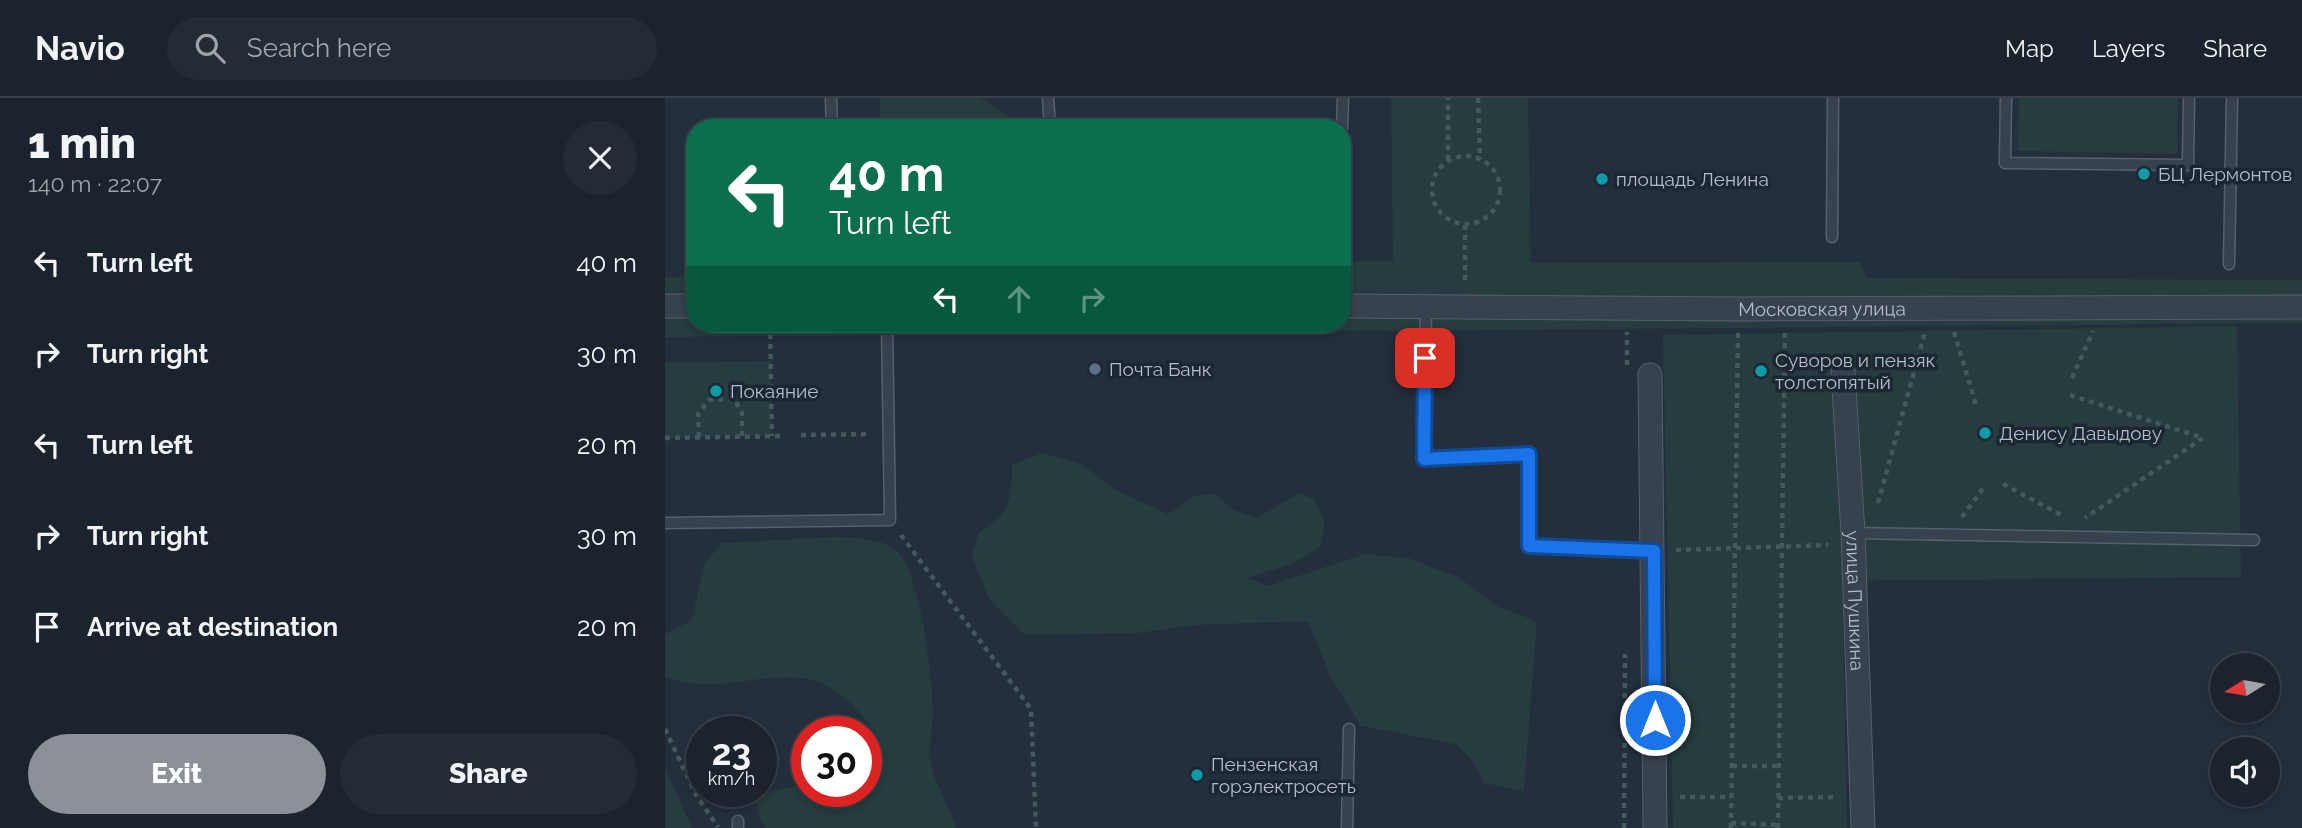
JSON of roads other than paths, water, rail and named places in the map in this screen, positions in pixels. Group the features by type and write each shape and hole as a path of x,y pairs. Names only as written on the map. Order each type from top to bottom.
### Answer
{"street":[{"path":"665,306 686,306"},
{"name":"Московская улица","path":"1351,306 1738,309 2302,307"},
{"name":"улица Пушкина","path":"1843,373 1859,537 1863,828"},
{"path":"1650,375 1655,828"}],"lane":[{"path":"831,98 832,119"},
{"path":"1048,98 1049,119"},
{"path":"1342,119 1343,98"},
{"path":"1832,237 1833,98"},
{"path":"2006,98 2005,163 2188,165 2189,98"},
{"path":"2229,264 2232,98"},
{"path":"1426,307 1424,459 1529,454 1529,546 1654,551"},
{"path":"665,523 890,520 887,333"},
{"path":"1859,537 1949,535 2254,540"},
{"path":"1347,828 1349,729"}],"place":[{"name":"БЦ Лермонтов","path":"2144,174"},
{"name":"площадь Ленина","path":"1602,179"},
{"name":"Почта Банк","path":"1095,369"},
{"name":"Суворов и пензяк толстопятый","path":"1761,371"},
{"name":"Покаяние","path":"716,391"},
{"name":"Денису Давыдову","path":"1985,433"},
{"name":"Пензенская горэлектросеть","path":"1197,775"}]}
